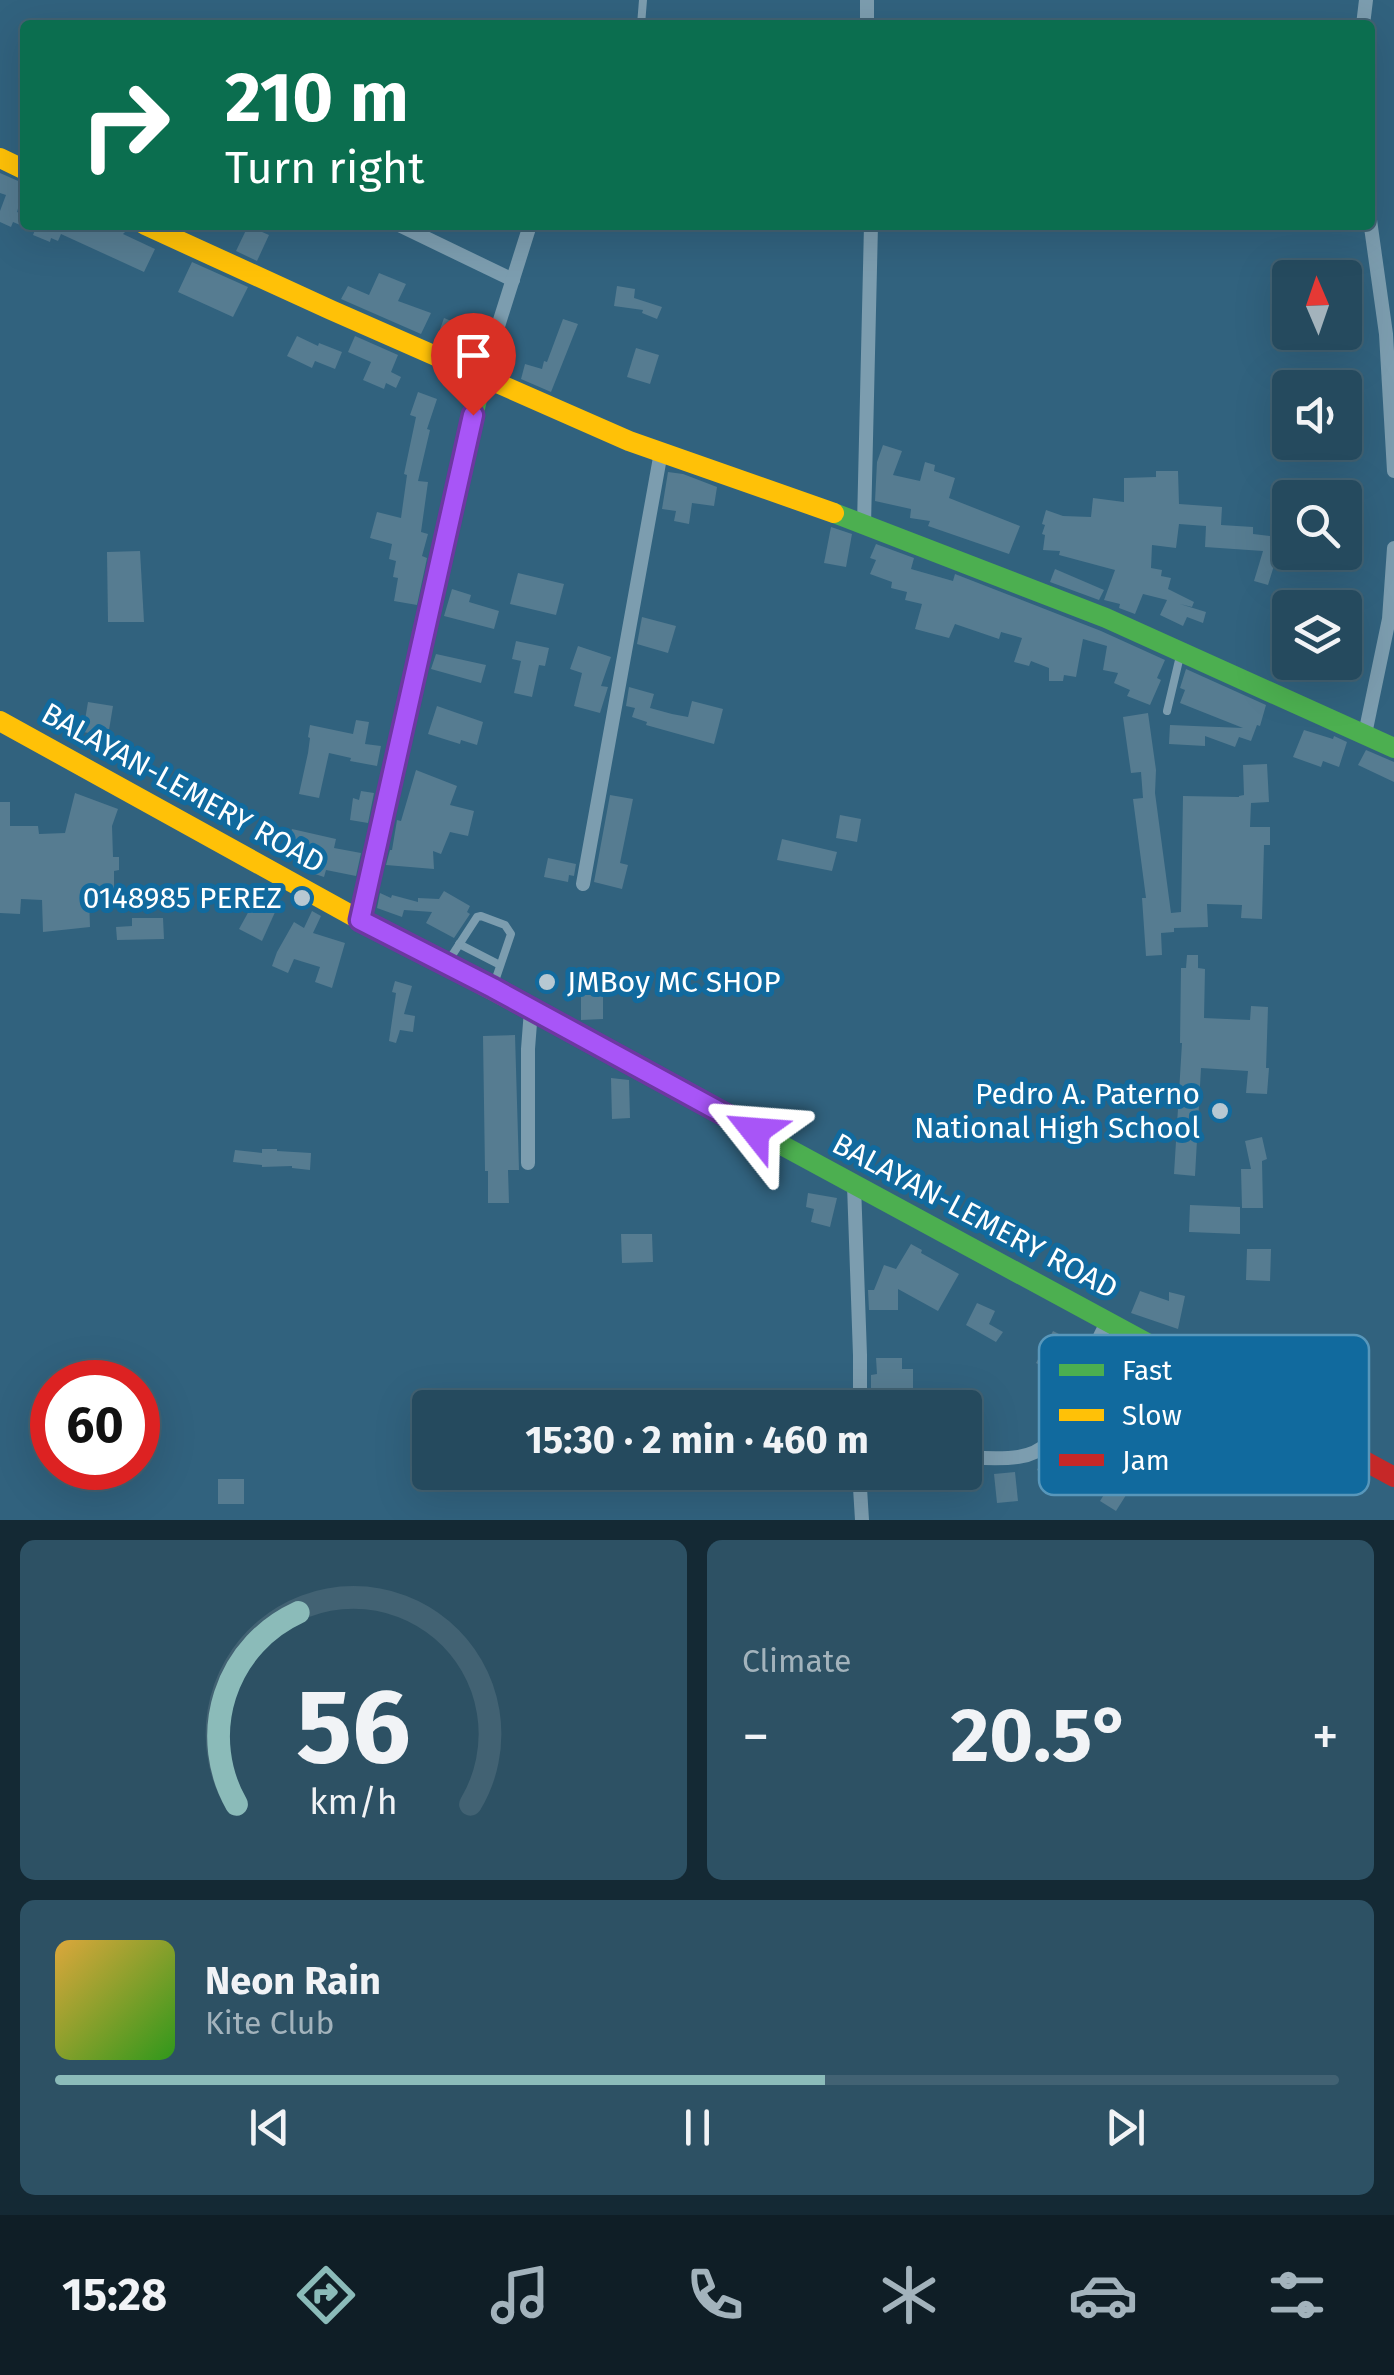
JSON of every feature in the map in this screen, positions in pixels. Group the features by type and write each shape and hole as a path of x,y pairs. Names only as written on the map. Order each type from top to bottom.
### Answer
{"street":[{"path":"156,230 628,441 864,525 1106,618 1394,748"},
{"path":"409,230 513,280"},
{"path":"360,920 482,377 528,230"},
{"path":"864,525 870,230"},
{"path":"1372,230 1388,305 1386,334 1394,471"},
{"path":"583,884 661,452"},
{"path":"1365,734 1389,619 1394,548"},
{"name":"BALAYAN-LEMERY ROAD","path":"0,721 360,920 493,988 1131,1335"},
{"path":"528,1163 532,1010"},
{"path":"854,1185 860,1390"},
{"path":"1101,1335 1107,1322"},
{"path":"982,1458 1026,1457 1039,1452"},
{"name":"BALAYAN-LEMERY ROAD","path":"1369,1463 1394,1477"},
{"path":"860,1490 862,1520"}],"lane":[{"path":"1167,711 1181,652"},
{"path":"446,964 477,917 504,924 511,934 493,988"},
{"path":"458,944 500,965"}],"building":[{"path":"0,173 20,182 20,225 13,222 11,227 0,222 6,195 0,193"},
{"path":"35,230 120,230 155,249 144,272 61,234 58,241 51,238 50,242 33,235"},
{"path":"246,230 269,235 257,261 236,251"},
{"path":"192,262 248,287 233,317 178,292"},
{"path":"379,273 406,284 398,301 431,313 421,334 341,299 348,286 369,295"},
{"path":"617,286 635,289 634,298 662,307 657,319 642,313 643,310 614,306"},
{"path":"444,318 466,327 457,350 436,341"},
{"path":"563,319 578,324 551,392 521,379 525,364 542,369 544,361 547,362"},
{"path":"297,336 342,352 335,369 315,361 312,368 287,356"},
{"path":"355,336 398,355 391,372 401,377 396,388 386,383 384,389 363,380 371,362 348,352"},
{"path":"636,348 659,355 650,384 627,377"},
{"path":"418,392 437,399 418,481 428,482 421,532 428,534 417,605 394,601 398,578 393,577 396,561 389,559 392,544 370,538 377,512 401,518 407,475 404,474 416,417 410,415"},
{"path":"883,445 902,451 893,475 920,481 925,462 935,465 934,471 955,478 949,498 1020,526 1009,554 928,526 930,521 910,518 911,509 875,501 877,462"},
{"path":"1156,471 1178,471 1179,504 1222,507 1221,525 1253,527 1253,534 1272,536 1273,570 1268,585 1254,581 1263,551 1205,547 1206,526 1179,524 1176,548 1152,545 1151,568 1162,570 1161,576 1171,578 1168,589 1194,602 1192,607 1180,604 1206,612 1203,623 1187,617 1183,626 1160,615 1167,600 1143,594 1135,614 1104,600 1115,570 1059,555 1060,551 1043,550 1046,510 1063,516 1091,517 1093,498 1124,502 1124,478 1156,477"},
{"path":"668,472 717,487 714,506 692,503 689,524 674,521 676,511 662,509"},
{"path":"831,527 852,534 846,567 824,563"},
{"path":"876,544 914,558 911,569 953,581 955,574 1165,660 1150,705 1127,696 1130,690 1114,683 1118,673 1103,670 1107,646 1083,639 1076,677 1064,675 1063,681 1049,681 1049,668 1031,661 1029,666 1014,662 1022,638 1001,632 999,639 955,624 949,638 915,629 922,604 905,600 907,592 891,588 892,582 870,574 876,560 870,558"},
{"path":"140,551 144,622 108,622 107,552"},
{"path":"1055,569 1104,590 1099,600 1050,582"},
{"path":"518,573 564,584 556,615 510,604"},
{"path":"452,589 471,595 469,602 499,611 494,629 444,616"},
{"path":"642,617 676,626 668,653 637,644"},
{"path":"516,641 549,648 545,666 539,665 532,697 514,693 521,661 512,659"},
{"path":"578,646 611,657 601,686 608,687 600,713 574,706 582,673 570,669"},
{"path":"436,654 486,665 481,683 431,669"},
{"path":"1186,669 1266,705 1251,741 1239,737 1235,747 1205,736 1205,746 1169,744 1170,725 1243,728 1180,703"},
{"path":"629,687 654,694 650,708 672,714 688,717 692,701 723,709 714,744 646,725 647,722 632,717 635,708 626,706"},
{"path":"88,702 113,706 108,736 83,732"},
{"path":"437,706 483,722 477,745 428,734"},
{"path":"1148,713 1171,913 1181,912 1183,796 1239,797 1244,795 1243,765 1267,764 1269,802 1251,803 1250,827 1270,827 1270,845 1264,845 1262,919 1241,918 1242,905 1207,904 1208,927 1174,928 1174,932 1161,933 1162,955 1146,956 1142,898 1146,898 1133,799 1143,798 1141,772 1131,773 1123,717"},
{"path":"356,720 369,722 365,744 381,746 377,766 329,753 319,798 299,794 310,725 353,734"},
{"path":"1304,730 1347,742 1339,767 1323,761 1321,767 1293,757"},
{"path":"1366,750 1394,762 1394,782 1358,765"},
{"path":"416,770 457,786 450,805 474,811 468,836 450,832 441,854 433,851 434,869 386,865 397,820 401,821"},
{"path":"361,791 374,793 368,823 350,820 353,798 359,800"},
{"path":"75,793 118,809 112,826 113,857 119,857 119,870 114,871 114,896 89,897 90,927 43,932 42,900 21,899 20,914 0,913 0,802 10,802 10,826 38,826 39,834 65,833"},
{"path":"610,795 633,799 620,863 628,865 622,889 594,882"},
{"path":"840,815 861,819 857,842 836,838"},
{"path":"292,829 336,839 334,848 361,853 356,876 326,870 324,877 309,872 311,862 284,855"},
{"path":"782,839 837,852 832,871 777,860"},
{"path":"548,858 576,864 574,876 569,875 568,882 544,877"},
{"path":"444,891 470,906 470,914 454,938 426,923 432,912 404,910 402,917 377,908 380,893 418,902 418,898 439,899"},
{"path":"255,900 276,910 262,941 239,929"},
{"path":"312,911 321,916 313,933 345,943 332,988 315,982 320,967 294,959 288,973 272,966 294,922 304,928"},
{"path":"132,918 163,918 164,939 117,940 116,927 132,926"},
{"path":"1187,955 1198,955 1198,968 1205,969 1204,1018 1250,1020 1251,1006 1268,1007 1267,1094 1246,1093 1248,1071 1201,1068 1195,1176 1174,1174 1182,1043 1181,968 1186,968"},
{"path":"395,981 412,986 404,1014 415,1016 413,1032 400,1030 396,1043 389,1041"},
{"path":"581,995 603,995 603,1019 581,1020"},
{"path":"515,1035 519,1170 508,1170 509,1203 488,1203 483,1036"},
{"path":"611,1078 629,1080 630,1118 612,1119"},
{"path":"1262,1137 1267,1159 1262,1161 1263,1208 1242,1208 1241,1169 1251,1169 1245,1141"},
{"path":"262,1149 311,1153 310,1170 233,1162 235,1150 262,1153"},
{"path":"808,1193 837,1198 830,1227 811,1222 814,1209 806,1207"},
{"path":"1190,1205 1240,1207 1240,1234 1189,1232"},
{"path":"621,1234 652,1234 653,1262 622,1263"},
{"path":"911,1244 959,1274 938,1311 898,1289 898,1310 869,1310 868,1290 874,1290 884,1265 896,1269"},
{"path":"1247,1249 1271,1249 1270,1281 1246,1280"},
{"path":"1140,1291 1169,1301 1169,1292 1185,1296 1178,1329 1131,1313"},
{"path":"977,1303 995,1311 989,1324 1003,1332 996,1342 966,1325"},
{"path":"876,1358 902,1358 902,1369 913,1369 913,1390 871,1390 871,1375 877,1374"},
{"path":"1015,1472 1018,1501 997,1503 994,1474"},
{"path":"218,1479 244,1479 244,1504 218,1504"},
{"path":"1104,1495 1126,1495 1116,1511 1100,1501"}],"traffic: fast":[{"path":"360,920 482,377"},
{"path":"834,513 1106,618 1394,748"},
{"path":"643,1070 1132,1335"}],"traffic: slow":[{"path":"0,158 20,168"},
{"path":"156,230 629,441 834,513"},
{"path":"0,721 360,920 643,1070"}],"traffic: jam":[{"path":"1369,1463 1394,1477"}],"place":[{"name":"0148985 PEREZ","path":"302,898"},
{"name":"JMBoy MC SHOP","path":"547,982"},
{"name":"Pedro A. Paterno National High School","path":"1220,1111"}],"route":[{"path":"473,415 360,920 755,1131"}]}
